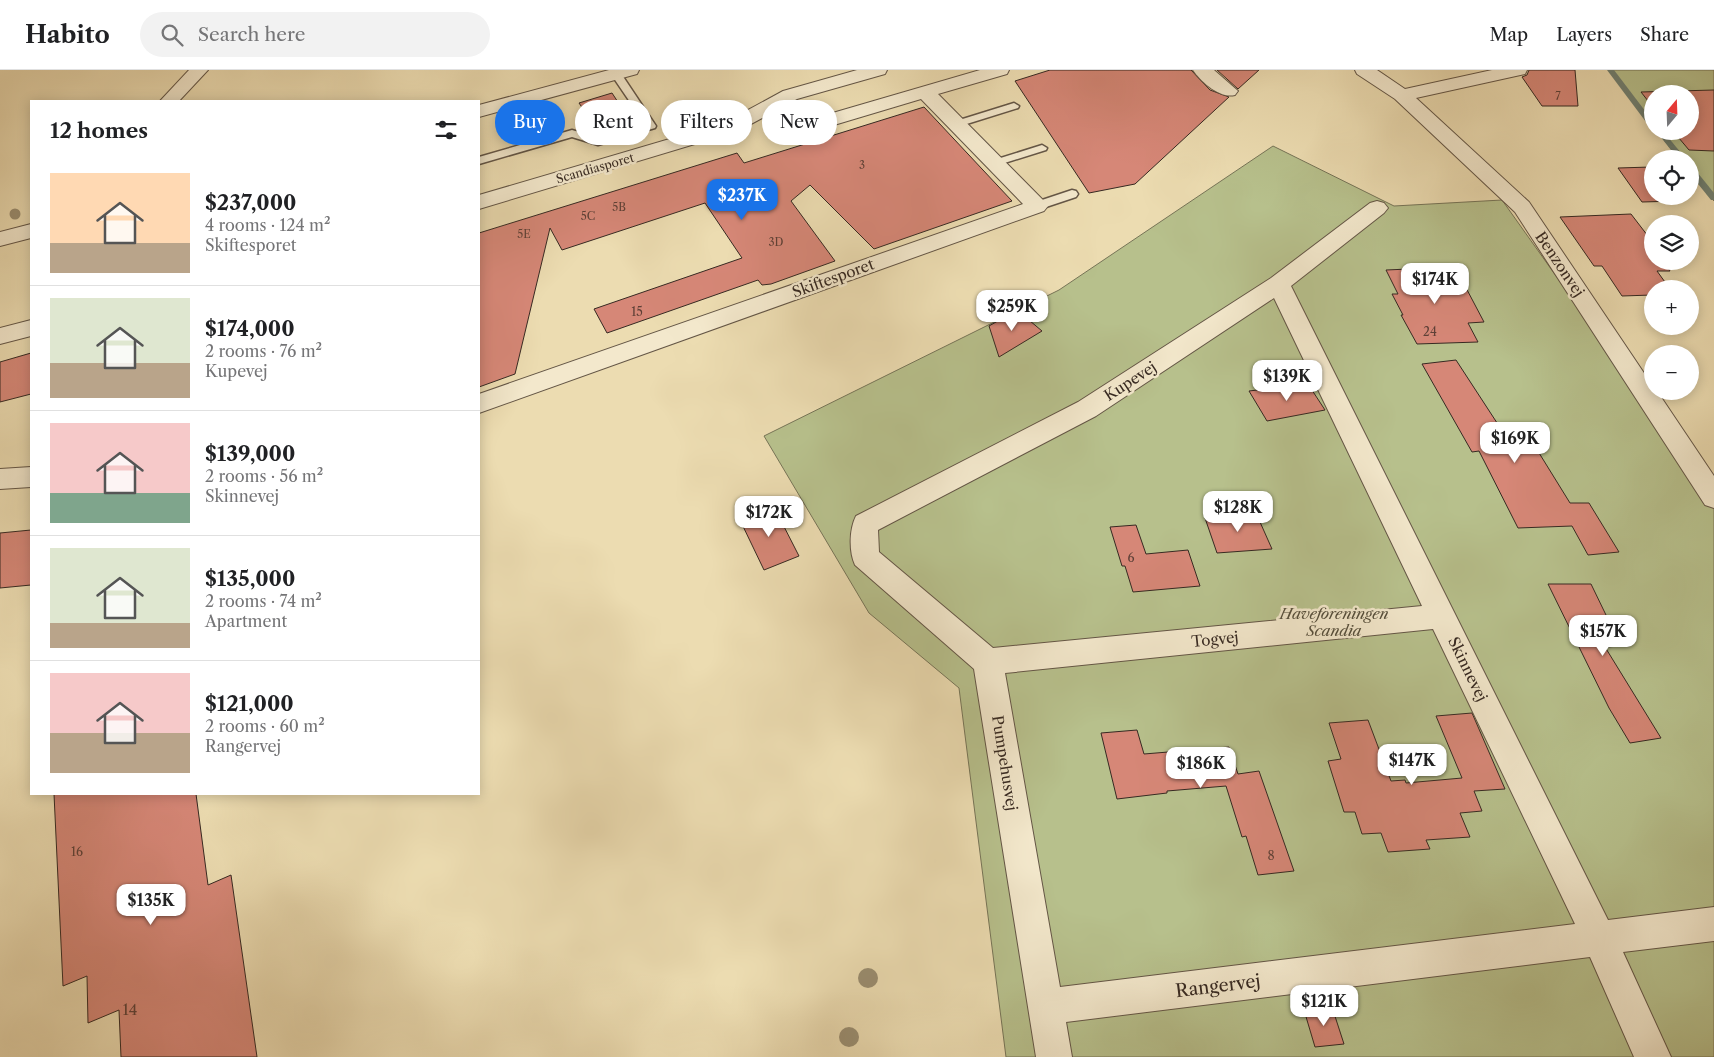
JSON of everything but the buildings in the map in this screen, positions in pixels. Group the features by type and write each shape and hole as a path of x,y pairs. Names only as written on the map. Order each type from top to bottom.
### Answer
{"street":[{"path":"170,100 199,70"},
{"name":"Scandiasporet","path":"780,100 790,95 878,70"},
{"path":"837,118 1000,70"},
{"path":"1202,70 1228,91"},
{"name":"Benzonvej","path":"1364,70 1402,95 1522,207 1714,497"},
{"path":"1402,95 1518,70"},
{"path":"480,111 621,71"},
{"path":"925,92 1037,206"},
{"name":"Scandiasporet","path":"480,202 731,127 762,109"},
{"name":"Skiftesporet","path":"480,404 1037,206"},
{"name":"Kupevej","path":"988,662 865,557 865,524 1086,409 1279,284 1377,208"},
{"path":"0,239 30,231"},
{"name":"Skinnevej","path":"1279,284 1600,940 1653,1057"},
{"path":"0,336 30,328"},
{"path":"0,479 30,477"},
{"name":"Togvej","path":"988,662 1442,616"},
{"name":"Pumpehusvej","path":"988,662 1054,1057"},
{"path":"1600,940 1714,924"},
{"name":"Rangervej","path":"1045,1007 1600,940"}],"lane":[{"path":"480,160 572,133 598,142 651,126 621,71"},
{"path":"957,124 1014,106"},
{"path":"995,163 1042,148"},
{"path":"1037,206 1072,194"}],"green space":[{"path":"1610,70 1714,70 1714,201 1699,183 1699,150 1672,150 1664,140 1699,140 1699,85 1644,85 1644,115"},
{"name":"Haveforeningen Scandia","path":"1273,146 1394,206 1502,200 1714,498 1714,1057 1006,1057 959,688 869,613 764,436 1059,290"}],"waterway":[{"path":"1610,70 1644,114"},
{"path":"1666,140 1675,150"},
{"path":"1699,180 1714,198"}]}
